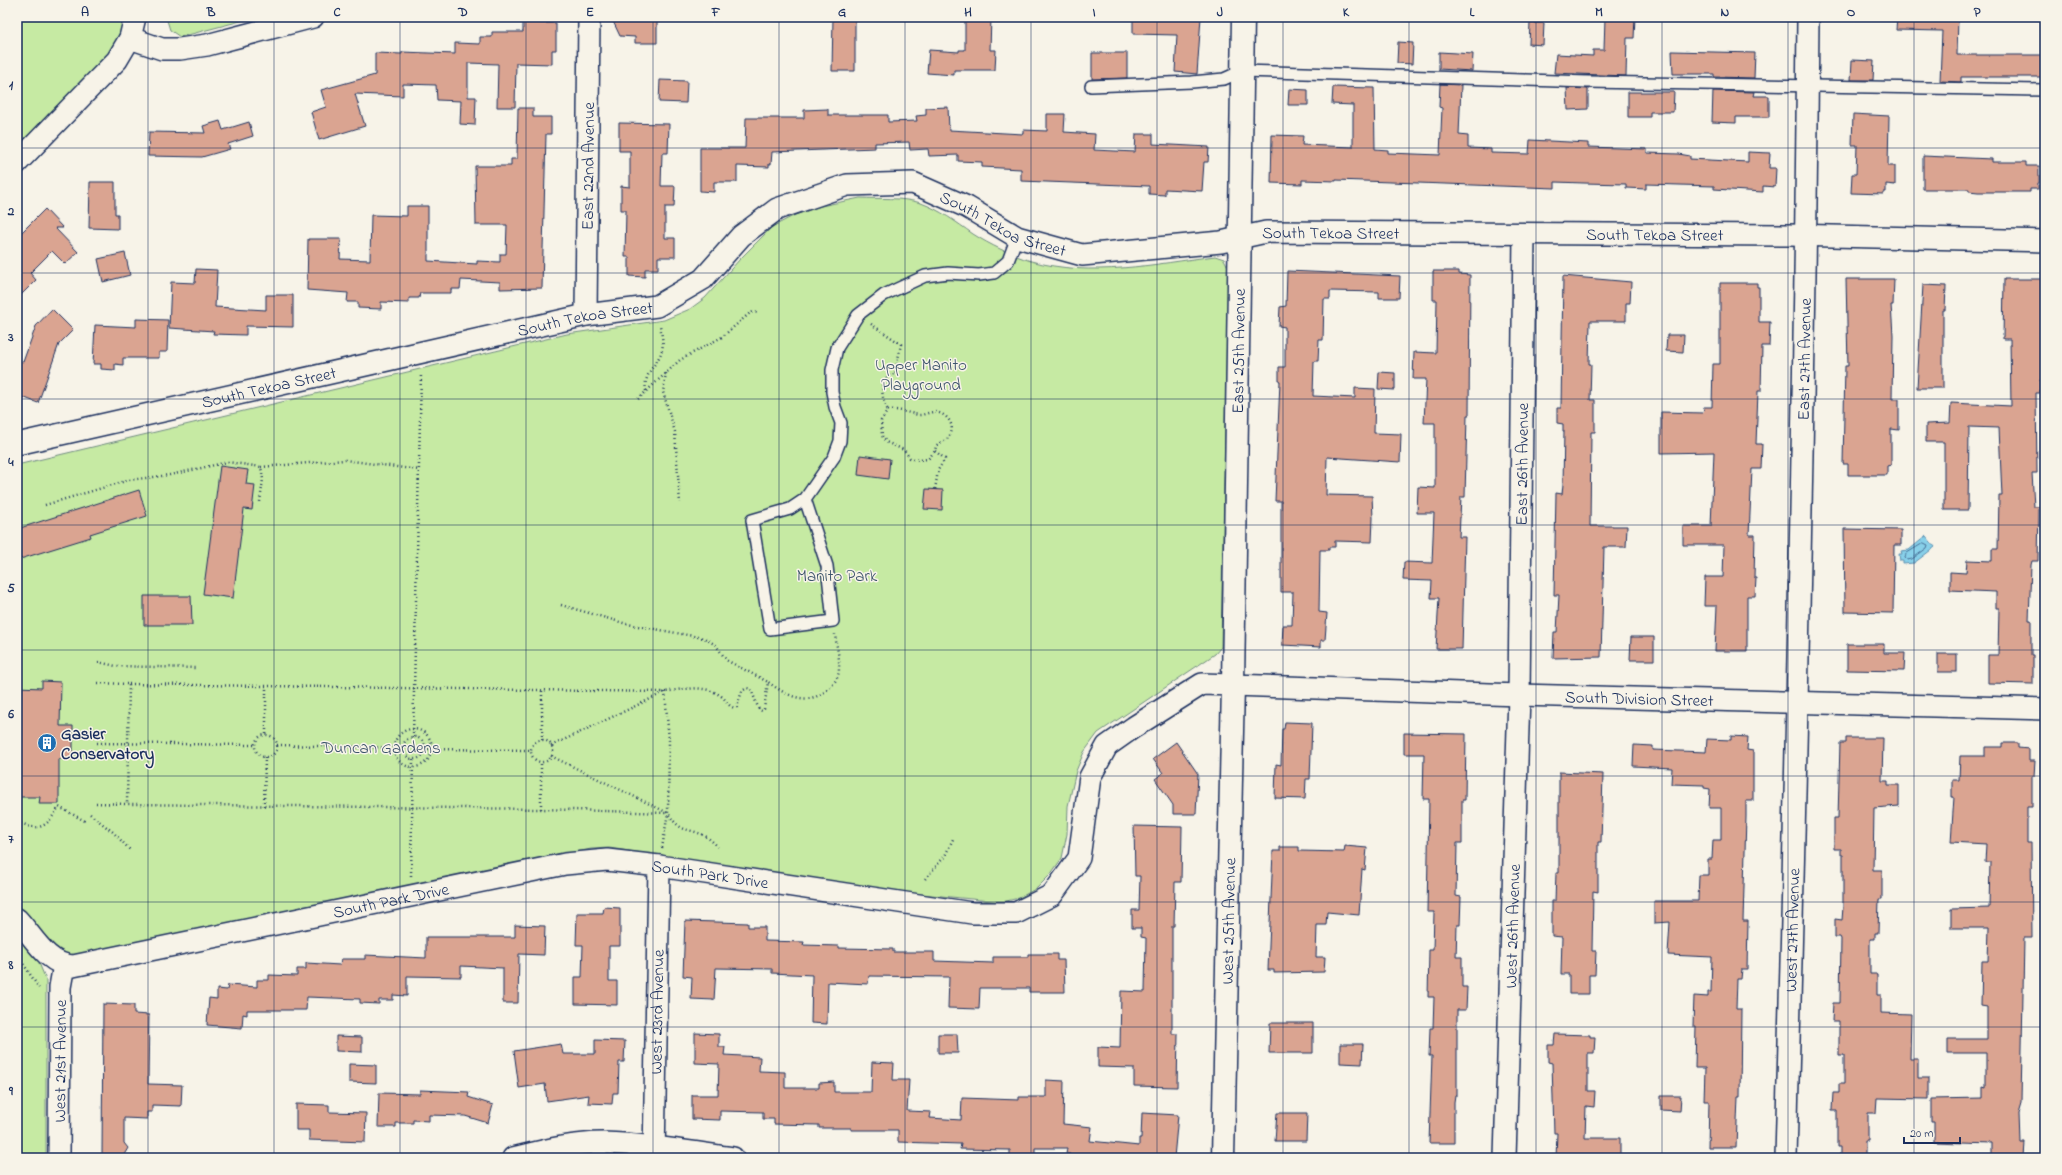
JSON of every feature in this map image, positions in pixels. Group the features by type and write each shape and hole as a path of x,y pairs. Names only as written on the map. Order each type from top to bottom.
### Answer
{"street":[{"path":"17,163 108,70 130,38 135,17"},
{"path":"130,38 157,47 180,50 207,45 313,17"},
{"name":"East 22nd Avenue","path":"586,315 589,17"},
{"name":"East 25th Avenue","path":"1234,684 1243,17"},
{"name":"East 27th Avenue","path":"1798,702 1808,17"},
{"name":"South Tekoa Street","path":"17,444 586,315 657,306 703,279 741,236 777,209 847,186 913,183 966,207 1017,237 1082,255 1205,244 1266,232 1806,236 2045,241"},
{"name":"East 26th Avenue","path":"1518,695 1524,234"},
{"name":"South Park Drive","path":"64,965 90,963 565,864 606,860 659,866 972,913 1016,913 1052,895 1079,858 1090,777 1107,746 1202,684 1234,684"},
{"name":"South Division Street","path":"1234,684 1518,695 2045,709"},
{"name":"West 25th Avenue","path":"1223,1158 1234,684"},
{"name":"West 26th Avenue","path":"1506,1158 1518,695"},
{"name":"West 27th Avenue","path":"1786,1158 1798,702"},
{"name":"West 23rd Avenue","path":"654,1152 659,866"},
{"path":"17,919 51,958 64,965"},
{"name":"West 21st Avenue","path":"59,1158 60,987 64,965"},
{"path":"513,1158 556,1148 602,1143 654,1152 733,1158"}],"lane":[{"path":"1091,86 1192,82 1224,79 1242,71 1588,82 2045,90"},
{"path":"805,499 827,566 833,621 770,629 752,520 790,509 805,499 834,456 840,441 842,423 835,407 832,392 832,370 837,348 858,314 884,295 925,276 948,273 979,275 994,273 1008,261 1017,237"}],"path":[{"path":"646,391 645,383 652,367 662,352 663,340 657,306"},
{"path":"638,400 680,360 722,337 750,313 759,313"},
{"path":"858,314 900,344 895,374 890,374 886,378 882,396 884,404 888,410"},
{"path":"413,737 422,352"},
{"path":"666,373 663,392 674,432 680,503"},
{"path":"888,410 921,415 933,412 947,417 950,423 951,431 949,436 936,446 935,451 928,459 919,460 910,458 899,447 892,446 886,442 882,436 881,421 888,410"},
{"path":"935,451 945,459 938,470 935,490"},
{"path":"45,505 129,480 170,475 228,462 261,467 345,460 419,470"},
{"path":"260,502 263,479 261,467"},
{"path":"560,604 627,624 704,638 716,645 726,660 768,682 783,693 793,697 810,699 824,692 836,681 839,668 833,621"},
{"path":"98,662 116,666 197,668"},
{"path":"98,683 665,692 685,688 698,688 722,696 729,706 735,708 737,707 742,691 748,688 751,689 759,710 762,711 764,709 768,682"},
{"path":"127,804 129,684"},
{"path":"266,686 266,734"},
{"path":"542,690 542,740"},
{"path":"552,746 665,692"},
{"path":"659,866 668,813 669,740 665,692"},
{"path":"414,729 425,733 429,737 432,755 424,764 413,768 402,764 397,760 394,748 395,742 402,732 414,729"},
{"path":"254,745 259,736 266,734 272,736 277,745"},
{"path":"402,748 407,739 413,737 420,739 424,749 422,755 413,759"},
{"path":"542,762 533,757 531,750 536,742 542,740 548,742 552,746"},
{"path":"97,743 254,745"},
{"path":"254,745 258,755 265,757 272,755 277,745"},
{"path":"277,745 402,748"},
{"path":"551,756 552,746"},
{"path":"402,748 405,755 413,759"},
{"path":"424,749 531,750"},
{"path":"551,756 668,813 675,824 682,829 705,836 718,846"},
{"path":"542,762 551,756"},
{"path":"264,806 265,757"},
{"path":"411,896 413,759"},
{"path":"541,809 542,762"},
{"path":"96,803 541,809 668,813"},
{"path":"17,822 32,827 49,823 58,807 85,822"},
{"path":"90,814 113,832 130,850"},
{"path":"925,879 945,856 954,837"},
{"path":"17,954 39,985 39,993"}],"green space":[{"path":"17,17 127,17 126,23 107,58 17,148"},
{"path":"166,17 256,17 180,37 170,30"},
{"name":"Manito Park","path":"860,198 898,199 921,203 941,213 973,234 1001,249 1031,261 1054,266 1077,269 1123,268 1215,256 1224,259 1228,267 1221,647 1215,654 1098,733 1084,752 1076,771 1068,806 1067,834 1062,858 1050,875 1037,888 1019,898 1002,902 911,893 609,848 591,849 39,963 46,980 46,1158 17,1158 17,465 567,334 664,320 690,309 705,298 740,259 772,227 795,215 821,206"}],"water":[{"path":"1926,536 1935,547 1914,563 1903,564 1903,561 1900,561 1899,554 1902,554 1901,551 1909,550"}],"building":[{"path":"523,17 540,17 540,23 556,23 556,50 552,50 552,64 516,63 515,107 497,107 498,64 468,63 468,97 476,97 475,125 460,124 461,101 437,100 436,85 403,84 403,96 355,94 365,126 319,140 311,112 326,107 321,90 375,75 375,53 402,54 402,52 455,54 455,43 480,44 480,37 492,37 492,32 523,32"},
{"path":"611,17 657,17 657,43 635,43 635,37 620,36"},
{"path":"833,17 855,17 855,71 832,71"},
{"path":"965,17 991,17 990,50 996,50 995,70 954,70 954,75 927,73 929,50 959,52 959,50 965,50"},
{"path":"1133,17 1201,17 1197,74 1175,72 1177,35 1133,34"},
{"path":"1605,17 1635,17 1634,38 1627,38 1626,76 1554,73 1556,54 1593,56 1593,50 1604,50"},
{"path":"1897,17 1958,17 1957,55 2045,55 2045,77 1961,77 1961,82 1940,81 1942,31 1896,30"},
{"path":"1530,23 1544,23 1543,45 1529,44"},
{"path":"1398,42 1413,43 1412,64 1397,63"},
{"path":"1672,51 1755,53 1754,78 1714,77 1714,74 1673,74"},
{"path":"1439,52 1473,54 1472,71 1439,69"},
{"path":"1092,53 1127,53 1127,78 1092,79"},
{"path":"1852,60 1874,61 1873,80 1851,80"},
{"path":"660,80 687,81 686,103 659,102"},
{"path":"1440,84 1461,85 1459,135 1468,136 1468,148 1491,149 1491,153 1529,154 1530,140 1588,143 1588,147 1647,149 1647,153 1679,154 1690,156 1690,159 1748,162 1748,152 1770,153 1769,168 1776,168 1775,187 1763,186 1763,192 1714,189 1714,186 1646,184 1646,189 1626,188 1626,184 1555,182 1555,188 1336,180 1302,180 1302,184 1271,183 1272,135 1303,136 1302,145 1353,147 1353,105 1332,104 1333,87 1374,88 1375,149 1388,150 1388,153 1440,155 1442,108 1439,107"},
{"path":"1567,88 1588,89 1588,109 1568,110"},
{"path":"1289,89 1308,90 1308,105 1288,105"},
{"path":"1713,91 1754,92 1753,96 1769,96 1769,117 1736,117 1736,123 1712,122"},
{"path":"1628,92 1674,92 1673,112 1650,112 1650,117 1628,117"},
{"path":"948,107 949,130 1023,134 1023,130 1047,131 1047,114 1065,114 1064,132 1095,134 1094,150 1135,152 1136,134 1153,134 1153,144 1209,147 1208,162 1204,162 1202,191 1165,189 1165,195 1149,194 1149,186 1021,181 1021,169 982,167 982,162 958,161 958,155 929,156 928,149 910,150 909,142 875,143 875,148 772,152 771,164 769,164 769,167 737,166 737,182 714,182 714,192 700,191 700,148 745,148 746,118 804,118 804,110 828,109 828,115 888,115 888,122 917,121 916,116 926,115 926,108"},
{"path":"518,108 533,108 533,117 551,117 551,134 546,134 542,288 500,289 500,282 461,280 460,289 451,289 451,293 420,293 419,298 409,298 409,303 381,302 381,309 358,308 358,302 347,302 348,293 307,290 308,239 341,239 340,259 370,260 371,215 407,216 407,206 428,206 428,261 477,264 477,261 500,262 500,254 506,254 507,225 476,225 475,166 511,166 511,159 517,159"},
{"path":"1853,114 1889,116 1888,166 1895,166 1895,185 1886,184 1886,192 1884,192 1884,194 1851,193 1852,174 1856,174 1857,145 1852,145"},
{"path":"220,121 223,130 249,122 253,136 228,144 230,149 202,157 148,156 149,132 205,133 203,126"},
{"path":"619,123 669,124 668,153 662,153 661,186 675,186 674,207 665,207 665,238 675,238 675,257 658,257 658,269 645,269 645,277 629,276 629,257 625,257 626,210 621,210 621,186 630,187 630,151 619,151"},
{"path":"1923,156 1992,159 1992,162 2026,162 2026,166 2039,166 2038,189 2030,189 2030,192 1978,192 1969,191 1969,189 1923,189"},
{"path":"90,182 115,182 115,214 118,214 118,229 89,228"},
{"path":"45,209 63,228 55,228 78,252 65,264 52,251 30,273 36,280 17,299 17,237"},
{"path":"125,253 130,275 103,282 98,259"},
{"path":"196,269 217,270 215,307 266,310 266,295 293,295 293,327 246,326 246,335 213,334 214,331 169,328 171,282 195,283"},
{"path":"1287,271 1400,276 1399,298 1379,298 1379,292 1330,291 1330,299 1324,299 1323,340 1319,340 1318,361 1314,361 1313,396 1355,398 1355,388 1375,389 1374,433 1401,434 1400,462 1327,457 1326,495 1372,496 1373,518 1372,542 1335,541 1335,547 1329,547 1329,550 1320,550 1319,612 1327,613 1325,640 1321,640 1321,647 1282,645 1283,625 1292,625 1293,592 1281,592 1281,501 1275,501 1280,381 1279,367 1285,367 1285,327 1279,326 1280,307 1286,306"},
{"path":"1433,271 1459,271 1459,274 1470,275 1469,415 1467,415 1465,497 1461,497 1459,537 1465,537 1462,649 1436,649 1439,598 1431,598 1432,581 1403,580 1404,562 1432,563 1434,513 1417,513 1418,487 1435,488 1435,423 1424,423 1426,379 1413,379 1414,352 1436,353 1437,300 1433,300"},
{"path":"1563,276 1631,282 1630,303 1626,303 1626,321 1590,321 1590,400 1595,400 1595,432 1591,432 1590,526 1627,526 1626,547 1604,547 1601,657 1553,658 1554,632 1557,632 1559,595 1554,595 1556,493 1562,494 1563,484 1564,431 1563,424 1557,423 1557,408 1561,408"},
{"path":"1846,279 1894,279 1893,305 1891,305 1893,335 1892,399 1899,399 1899,430 1891,429 1891,465 1887,466 1887,475 1848,475 1848,464 1843,464 1845,366 1848,366"},
{"path":"2004,279 2044,279 2042,359 2044,359 2044,380 2040,380 2040,393 2036,393 2037,473 2032,473 2034,507 2039,507 2038,561 2032,561 2031,565 2029,620 2031,620 2033,684 1988,683 1988,655 1998,655 1999,608 1996,608 1996,592 1950,590 1950,572 1966,573 1967,560 1992,561 1992,549 1998,549 1999,496 2002,496 1999,428 1969,427 1968,510 1944,510 1944,442 1926,442 1926,424 1950,423 1951,403 2011,406 2010,339 2003,339"},
{"path":"1720,283 1757,283 1757,287 1759,287 1759,322 1770,322 1769,346 1762,346 1761,391 1758,391 1756,444 1762,444 1761,469 1752,469 1749,535 1755,535 1754,578 1756,578 1755,596 1747,596 1747,651 1715,651 1717,606 1704,606 1705,577 1723,577 1724,545 1683,545 1683,526 1711,526 1714,452 1661,453 1661,412 1703,413 1704,407 1712,407 1713,364 1720,364"},
{"path":"1923,285 1946,286 1945,310 1943,310 1943,388 1917,388"},
{"path":"52,309 73,330 59,344 38,403 17,395 17,360 23,362 36,326"},
{"path":"136,319 168,320 167,352 159,352 159,358 123,358 123,365 115,364 115,370 101,369 101,364 93,364 95,325 136,327"},
{"path":"1667,335 1684,335 1683,352 1666,351"},
{"path":"1379,372 1395,373 1395,390 1378,389"},
{"path":"860,455 890,459 888,479 858,475"},
{"path":"220,466 248,470 246,484 255,485 252,510 244,509 233,598 203,594"},
{"path":"926,489 943,490 942,510 924,509"},
{"path":"139,490 147,516 90,534 91,537 17,560 17,529"},
{"path":"1844,529 1901,530 1901,545 1894,545 1893,613 1845,612"},
{"path":"144,596 191,596 192,625 144,625"},
{"path":"1631,637 1654,637 1654,660 1630,660"},
{"path":"1847,644 1884,644 1884,653 1905,653 1904,671 1847,670"},
{"path":"1938,654 1957,654 1957,672 1938,672"},
{"name":"Gasier Conservatory","path":"42,681 61,682 60,726 73,726 73,759 59,759 59,804 39,804 40,797 17,797 17,687 42,688"},
{"path":"1285,722 1312,723 1310,779 1306,779 1305,799 1275,798 1276,764 1281,765 1282,729 1284,729"},
{"path":"1404,733 1466,734 1465,800 1462,800 1462,843 1457,843 1456,896 1461,897 1460,925 1457,925 1456,957 1462,957 1462,987 1467,987 1466,1010 1457,1010 1457,1095 1455,1095 1454,1102 1454,1143 1429,1143 1432,1056 1429,1056 1430,1028 1433,1028 1434,997 1428,997 1429,950 1433,950 1434,912 1427,912 1429,799 1423,799 1424,754 1404,754"},
{"path":"1731,736 1748,737 1747,750 1753,751 1753,801 1746,801 1743,921 1748,921 1747,969 1742,969 1741,979 1737,979 1736,1009 1741,1009 1740,1097 1738,1097 1736,1147 1708,1147 1709,1101 1704,1101 1705,1068 1695,1068 1696,1026 1693,1026 1694,996 1708,997 1708,992 1711,992 1712,957 1668,955 1670,922 1654,923 1654,901 1698,901 1699,875 1708,875 1708,859 1712,859 1713,840 1721,840 1721,808 1709,808 1710,789 1704,788 1704,785 1671,784 1672,768 1633,766 1634,745 1653,746 1653,750 1706,752 1707,739 1731,740"},
{"path":"1846,738 1883,738 1882,781 1888,781 1888,785 1899,785 1899,806 1874,808 1873,870 1882,870 1882,899 1879,899 1878,933 1875,933 1875,939 1870,939 1870,974 1877,974 1877,995 1881,995 1881,1013 1911,1014 1910,1059 1918,1059 1918,1078 1928,1078 1928,1099 1877,1098 1876,1113 1868,1113 1868,1141 1865,1141 1865,1157 1840,1157 1840,1147 1837,1147 1837,1110 1832,1110 1833,1093 1839,1093 1839,1084 1844,1084 1844,1055 1839,1055 1839,1021 1832,1021 1833,1003 1840,1003 1841,939 1840,937 1835,937 1835,919 1842,920 1843,907 1843,855 1841,855 1841,849 1834,849 1834,818 1838,818 1840,743 1846,743"},
{"path":"1176,742 1198,774 1196,814 1173,814 1173,805 1155,779 1163,773 1153,759"},
{"path":"2002,743 2018,743 2018,748 2029,749 2029,761 2035,761 2034,776 2032,776 2032,807 2027,807 2027,843 2031,843 2032,938 2024,938 2021,1102 2018,1112 2019,1141 2024,1141 2023,1155 2018,1155 2018,1158 1992,1158 1992,1144 1934,1142 1934,1122 1931,1122 1931,1099 1983,1098 1983,1087 1986,1088 1986,1053 1948,1053 1948,1039 1987,1039 1987,1007 1981,1006 1982,961 1988,961 1989,928 1951,928 1951,909 1989,908 1990,862 1985,862 1986,844 1951,842 1954,797 1952,797 1952,780 1959,780 1960,756 1985,756 1985,747 2002,747"},
{"path":"1559,772 1603,774 1601,842 1598,842 1598,892 1593,891 1592,951 1596,951 1595,975 1589,975 1589,994 1569,994 1569,974 1561,974 1562,937 1552,936 1552,901 1555,901 1556,873 1559,873"},
{"path":"1134,826 1182,827 1181,882 1175,882 1174,926 1172,926 1172,1034 1178,1034 1177,1087 1134,1086 1134,1068 1098,1067 1098,1047 1120,1048 1121,991 1145,992 1146,938 1141,937 1141,928 1132,928 1132,910 1139,910 1140,876 1135,876"},
{"path":"1345,846 1367,848 1365,870 1362,869 1359,915 1327,912 1326,925 1317,925 1316,957 1325,957 1324,972 1274,973 1274,970 1268,970 1273,851 1280,851 1280,847 1299,847 1299,851 1344,852"},
{"path":"604,907 620,908 620,946 609,946 609,981 617,981 617,1005 575,1004 575,977 582,977 583,945 576,945 577,913 603,913"},
{"path":"685,921 748,923 748,927 765,927 765,941 804,942 803,945 839,946 839,948 893,949 893,952 934,952 934,961 993,963 993,957 1028,957 1028,954 1057,954 1057,960 1064,960 1065,992 1029,992 1029,988 980,988 979,1009 948,1008 949,977 869,976 868,984 828,982 827,1024 811,1023 812,975 772,973 772,969 716,968 714,1000 691,999 692,977 683,976"},
{"path":"515,925 545,926 544,955 519,954 518,1003 503,1003 503,968 461,966 461,977 407,976 407,996 393,995 393,1000 379,1000 379,1004 360,1003 360,999 307,997 306,1010 247,1010 247,1015 243,1014 242,1028 207,1025 209,998 217,999 217,989 227,990 228,985 257,987 257,980 269,980 269,975 297,976 297,969 306,969 306,963 340,965 341,959 365,959 365,955 426,958 426,937 515,937"},
{"path":"103,1004 134,1005 134,1014 149,1015 148,1084 182,1085 181,1106 152,1105 152,1112 147,1112 147,1119 124,1118 124,1143 128,1148 122,1158 102,1158"},
{"path":"1270,1023 1313,1023 1313,1053 1269,1053"},
{"path":"695,1033 719,1034 719,1047 725,1047 724,1055 760,1057 759,1071 785,1072 785,1088 819,1088 819,1083 834,1082 834,1092 871,1092 872,1062 894,1063 893,1080 909,1080 907,1111 931,1112 930,1118 961,1120 962,1098 1019,1100 1019,1097 1046,1097 1046,1080 1064,1081 1063,1124 1092,1127 1090,1141 1139,1146 1139,1138 1141,1138 1142,1113 1178,1115 1174,1158 1069,1158 1070,1154 1066,1154 1067,1148 1035,1148 1035,1158 1010,1158 1010,1150 960,1149 961,1144 898,1142 898,1130 851,1130 851,1128 819,1128 819,1125 774,1124 774,1119 763,1119 763,1112 720,1111 720,1120 692,1119 692,1095 718,1095 719,1064 695,1063"},
{"path":"938,1034 957,1034 958,1053 938,1053"},
{"path":"1555,1034 1590,1035 1590,1037 1595,1037 1594,1053 1588,1053 1588,1091 1595,1091 1594,1107 1586,1106 1585,1138 1620,1138 1620,1156 1556,1158 1557,1133 1554,1133 1552,1063 1548,1062 1548,1045 1554,1045"},
{"path":"336,1036 362,1037 362,1052 336,1051"},
{"path":"595,1040 625,1041 624,1062 619,1062 618,1093 613,1093 612,1104 588,1103 589,1095 547,1101 545,1084 519,1088 514,1051 561,1044 563,1054 595,1054"},
{"path":"1340,1044 1363,1044 1362,1064 1340,1063"},
{"path":"349,1064 376,1065 376,1083 349,1082"},
{"path":"420,1090 469,1092 468,1097 493,1105 488,1123 465,1116 429,1115 429,1121 413,1120 413,1123 396,1123 396,1127 378,1127 379,1093 420,1094"},
{"path":"1661,1096 1681,1096 1680,1111 1661,1110"},
{"path":"296,1104 329,1105 329,1112 366,1113 365,1142 309,1140 309,1130 296,1130"},
{"path":"1277,1113 1307,1113 1306,1141 1275,1141"}],"place":[{"name":"Gasier Conservatory","path":"47,743"}],"park label":[{"name":"Upper Manito Playground","path":"921,374"},
{"name":"Duncan Gardens","path":"381,747"}]}
